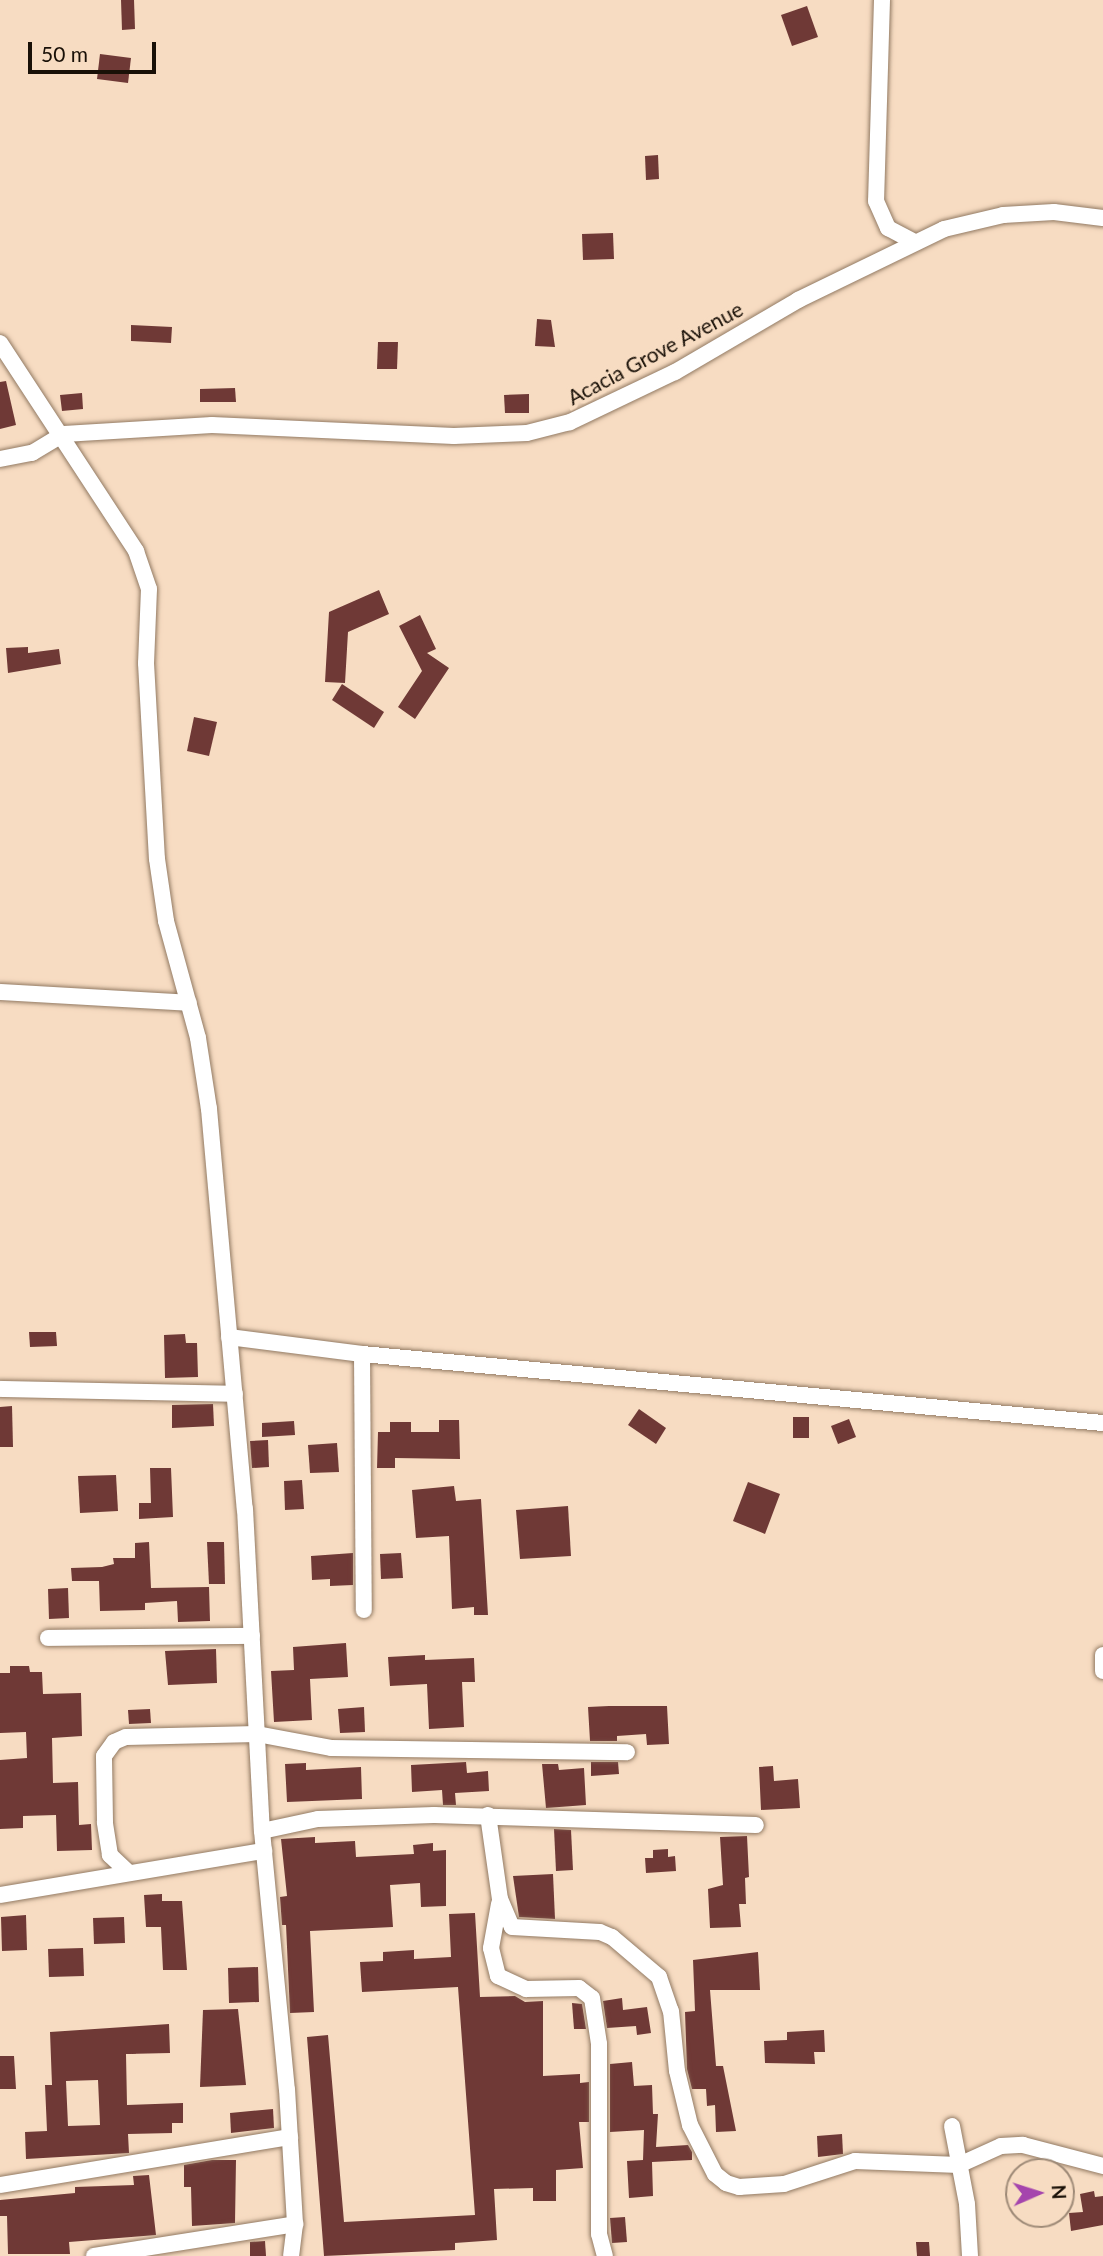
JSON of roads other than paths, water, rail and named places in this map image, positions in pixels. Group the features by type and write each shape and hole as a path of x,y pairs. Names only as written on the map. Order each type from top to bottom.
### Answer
{"street":[{"path":"882,0 876,201 888,228 912,242"},
{"name":"Acacia Grove Avenue","path":"0,459 32,453 64,434 212,425 454,436 527,433 570,422 675,372 798,300 912,242 976,218 1054,212 1103,218"},
{"path":"0,343 64,434 146,569 157,859 166,921 188,1003 209,1110 234,1394 252,1636 262,1831 290,2137 295,2224 291,2256"},
{"path":"0,992 188,1003"},
{"path":"229,1336 362,1354 1103,1423"},
{"path":"362,1354 365,1610"},
{"path":"0,1389 234,1394"},
{"path":"48,1638 252,1636"},
{"path":"1103,1656 1103,1671"},
{"path":"128,1872 110,1856 107,1846 107,1748 126,1737 257,1734 331,1748 627,1752"},
{"path":"262,1831 318,1819 488,1815 756,1825"},
{"path":"488,1815 500,1899 507,1920 520,1931 600,1932 612,1937 659,1977 671,2011 677,2071 690,2125 715,2175 726,2183 739,2187 783,2184 855,2161 959,2165 1001,2146 1035,2145 1082,2164 1103,2166"},
{"path":"0,1895 264,1850"},
{"path":"500,1899 491,1948 498,1976 527,1989 579,1988 592,1998 599,2044 599,2234 605,2256"},
{"path":"952,2126 970,2256"},
{"path":"0,2185 290,2137"},
{"path":"94,2256 295,2224"}]}
